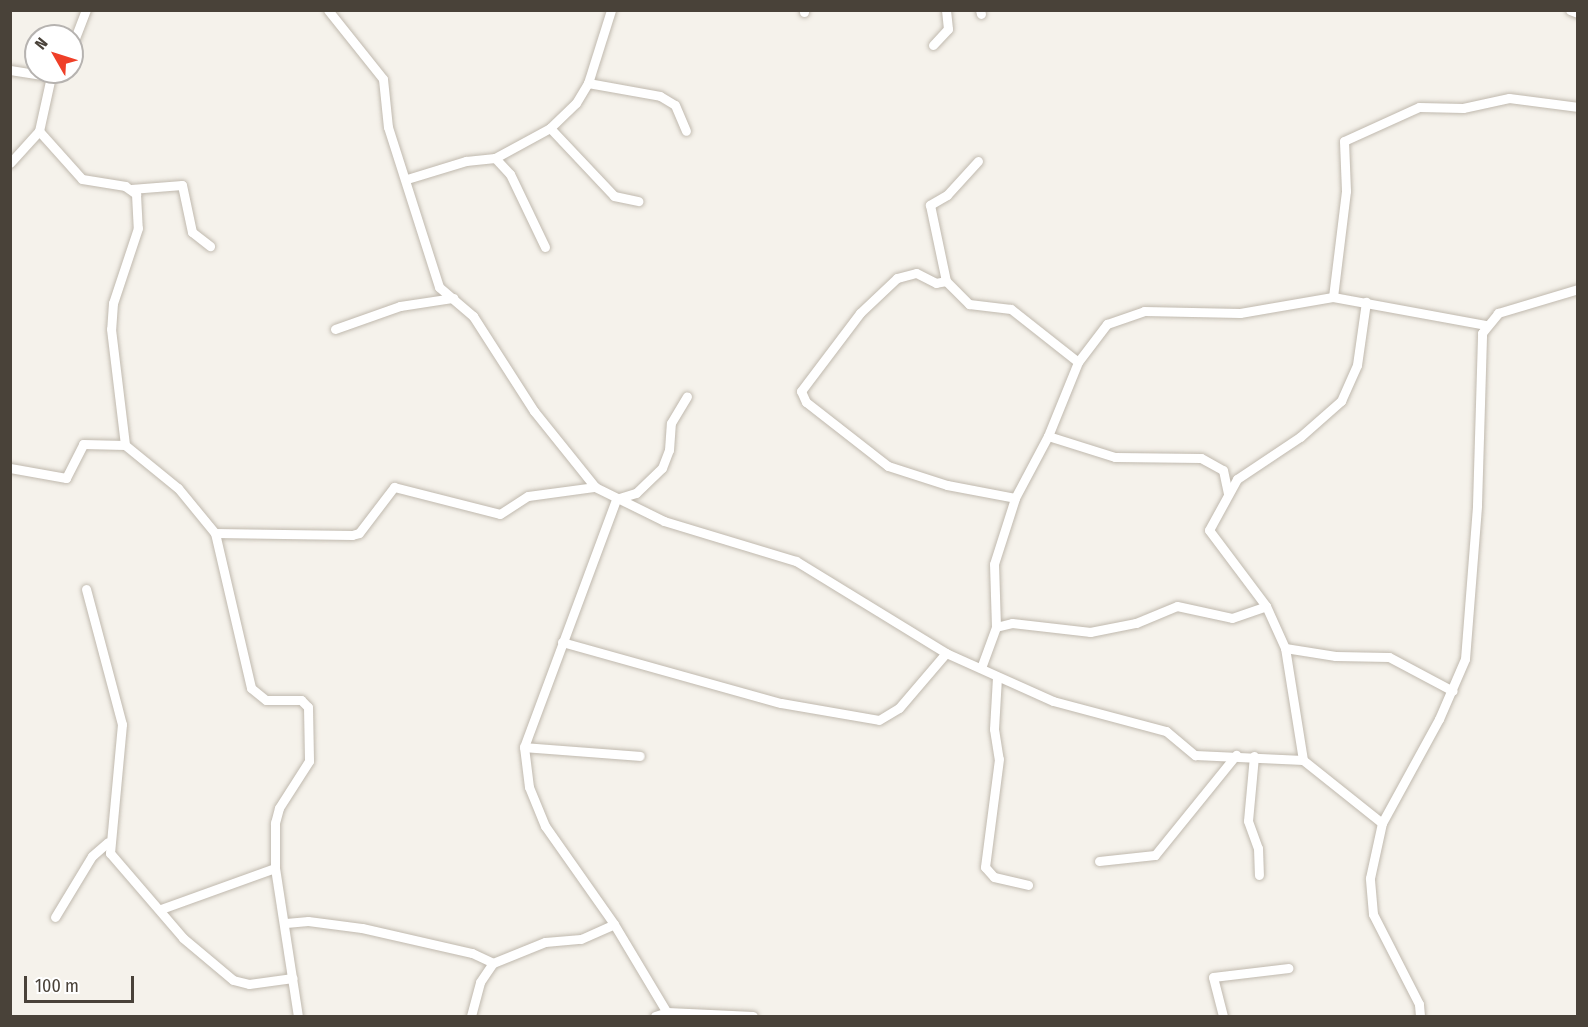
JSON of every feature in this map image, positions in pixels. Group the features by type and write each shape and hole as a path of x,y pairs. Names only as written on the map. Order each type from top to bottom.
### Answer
{"street":[{"path":"81,24 86,10"},
{"path":"328,10 383,79 388,127 407,179 430,270 439,287 473,316 534,411 595,487 664,521 796,561 859,604 946,653 1053,701 1167,731 1195,755 1236,755 1303,760 1382,823"},
{"path":"407,179 466,161 495,158 550,128 576,103 588,83 611,10"},
{"path":"933,45 948,29 946,10"},
{"path":"1569,10 1578,13"},
{"path":"588,83 660,96 675,105 686,131"},
{"path":"10,163 39,131 49,84"},
{"path":"1333,297 1345,202 1344,141 1419,107 1463,108 1509,98 1578,107"},
{"path":"550,128 614,196 638,201"},
{"path":"39,131 82,178 131,189 182,185 192,232 210,246"},
{"path":"495,158 510,174 545,247"},
{"path":"978,162 947,195 930,206 946,281 969,304 1011,309 1078,362"},
{"path":"125,445 111,329 113,303 138,228 139,202 131,189"},
{"path":"946,281 936,283 916,273 897,278 860,313 811,375 802,396 888,466 957,488 1015,498"},
{"path":"1420,1017 1419,1004 1381,931 1370,899 1374,852 1382,823 1453,690 1465,659 1471,620 1480,346 1486,325 1504,310 1578,288"},
{"path":"981,668 996,627 994,564 1015,498 1048,436 1078,362 1100,330 1144,310 1240,313 1333,297 1486,325"},
{"path":"335,329 400,306 453,298"},
{"path":"1303,760 1285,648 1266,606 1209,530 1237,479 1291,443 1341,401 1357,365 1366,302"},
{"path":"616,499 636,494 662,468 669,450 671,423 687,396"},
{"path":"1048,436 1115,458 1202,458 1223,470 1228,495"},
{"path":"10,468 66,478 83,444 125,445 178,488 215,533 251,688 266,700 301,700 308,707 309,761 279,808 275,868 286,923 298,1017"},
{"path":"215,533 352,535 359,533 394,488 500,514 528,496 595,487"},
{"path":"616,499 524,747 529,787 546,826 614,924 668,1014"},
{"path":"86,589 122,724 108,842 110,853 161,909 183,938 233,980 249,984 293,978"},
{"path":"996,627 1012,623 1090,633 1136,622 1177,606 1232,618 1266,606"},
{"path":"562,642 781,703 879,720 899,708 946,653"},
{"path":"1285,648 1326,655 1389,657 1453,690"},
{"path":"997,676 994,729 999,759 986,867 994,877 1028,885"},
{"path":"524,747 640,756"},
{"path":"1099,861 1155,855 1236,755"},
{"path":"1254,756 1248,821 1258,848 1259,874"},
{"path":"55,917 92,856 108,842"},
{"path":"161,909 275,868"},
{"path":"286,923 309,921 362,928 472,953 493,963"},
{"path":"471,1017 473,1000 493,963 545,942 581,939 614,924"},
{"path":"1223,1017 1213,977 1288,968"},
{"path":"655,1017 668,1014 753,1017"}]}
